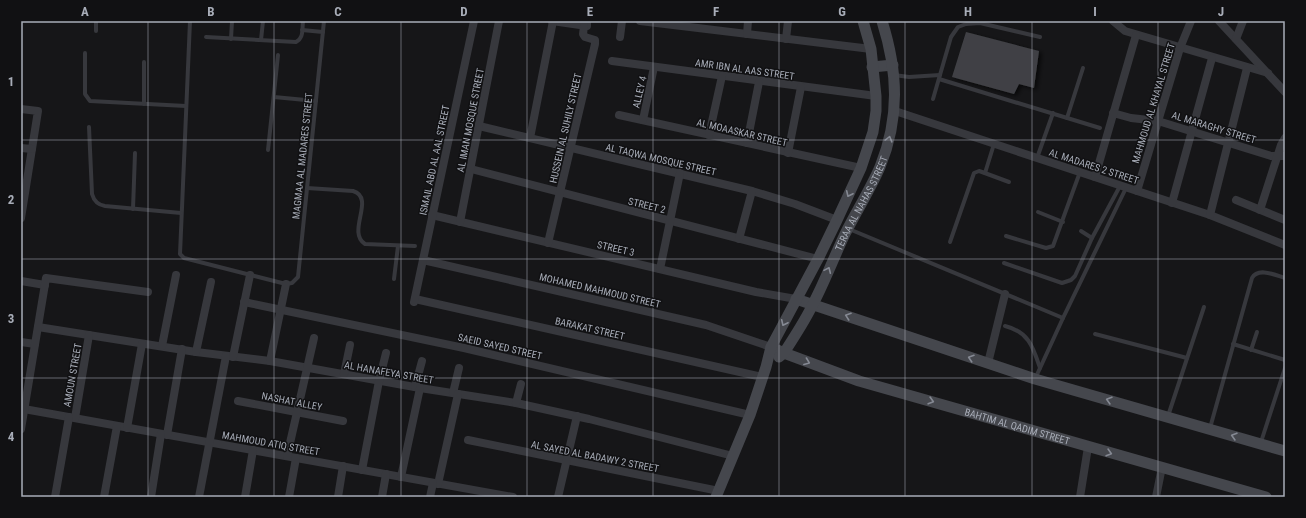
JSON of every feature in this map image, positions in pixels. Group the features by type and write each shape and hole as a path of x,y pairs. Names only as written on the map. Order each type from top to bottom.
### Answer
{"main road":[{"name":"TERAA AL NAHAS STREET","path":"718,494 750,415 771,347 818,260 861,168 873,132 876,111 876,96 871,49 863,21"},
{"name":"TERAA AL NAHAS STREET","path":"764,372 784,353 813,304 848,229 880,168 889,141 895,111 893,70 888,38 882,21"},
{"path":"872,67 893,70"},
{"path":"796,299 988,363 1038,374 1168,417 1285,451"},
{"name":"BAHTIM AL QADIM STREET","path":"771,347 859,381 1162,467 1246,494 1266,497"}],"street":[{"name":"ISMAIL ABD AL AAL STREET","path":"414,301 474,21"},
{"name":"AL IMAN MOSQUE STREET","path":"460,222 499,21"},
{"path":"530,138 552,21 586,24"},
{"path":"620,38 622,21"},
{"path":"640,21 706,25 746,34 871,49"},
{"path":"746,34 748,21"},
{"path":"786,39 788,21"},
{"path":"1113,21 1125,31 1136,35 1268,73"},
{"name":"MAHMOUD AL KHAYAL STREET","path":"1137,191 1180,48 1190,21"},
{"path":"1219,21 1284,88"},
{"path":"1236,39 1243,21"},
{"name":"HUSSEIN AL SUHILY STREET","path":"548,243 596,41 593,38 585,37 583,34 586,24"},
{"path":"1095,177 1136,35"},
{"path":"1172,203 1212,58"},
{"name":"AMR IBN AL AAS STREET","path":"612,61 759,82 876,96"},
{"name":"ALLEY 4","path":"642,120 654,67"},
{"path":"1210,215 1247,68"},
{"path":"709,135 722,76"},
{"path":"747,144 759,82"},
{"path":"788,153 801,87"},
{"path":"21,109 38,111 23,192 21,218"},
{"name":"AL MADARES 2 STREET","path":"895,111 1210,215 1285,246"},
{"name":"AL MARAGHY STREET","path":"1113,113 1132,118 1158,121 1271,156 1281,156"},
{"name":"AL MOAASKAR STREET","path":"619,115 861,168"},
{"name":"AL TAQWA MOSQUE STREET","path":"479,126 680,173 795,204 836,220"},
{"path":"1260,210 1281,156 1285,138"},
{"path":"21,148 32,149"},
{"name":"STREET 2","path":"470,169 818,260"},
{"path":"660,269 680,173"},
{"path":"739,239 752,192"},
{"path":"1236,200 1285,220"},
{"name":"STREET 3","path":"432,215 756,292 796,299"},
{"name":"MOHAMED MAHMOUD STREET","path":"423,260 706,325 771,347"},
{"path":"162,346 176,275"},
{"path":"198,497 209,442 250,275"},
{"path":"21,281 148,292"},
{"path":"21,428 24,409 24,391 35,344 45,282"},
{"path":"196,352 211,282"},
{"path":"270,361 286,284"},
{"path":"988,363 1005,294"},
{"name":"BARAKAT STREET","path":"414,301 764,372"},
{"name":"SAEID SAYED STREET","path":"244,302 464,348 750,415"},
{"name":"AL HANAFEYA STREET","path":"38,327 230,357 270,361 418,388 516,403 577,416 733,456"},
{"name":"AMOUN STREET","path":"55,497 89,336"},
{"path":"288,456 314,338"},
{"path":"21,342 35,344"},
{"path":"127,428 142,344"},
{"path":"344,374 350,345"},
{"path":"151,497 182,349"},
{"path":"362,470 386,352"},
{"path":"401,477 422,360"},
{"path":"430,497 436,483 456,393 459,368"},
{"path":"516,403 521,384"},
{"name":"NASHAT ALLEY","path":"238,401 343,421"},
{"name":"MAHMOUD ATIQ STREET","path":"24,409 436,483 478,494 513,497"},
{"path":"558,497 577,416"},
{"path":"104,497 117,426"},
{"name":"AL SAYED AL BADAWY 2 STREET","path":"468,440 567,460 718,494"},
{"path":"1080,497 1088,447"},
{"path":"245,497 253,450"},
{"path":"290,497 296,458"},
{"path":"338,497 343,466"},
{"path":"1156,497 1162,467"},
{"path":"382,497 386,474"}],"lane":[{"path":"96,21 96,31"},
{"path":"190,21 179,252 182,257 286,284"},
{"path":"231,39 232,21"},
{"path":"262,40 263,21"},
{"path":"206,37 296,42 301,38 303,21"},
{"name":"MAGMAA AL MADARES STREET","path":"286,284 292,283 298,277 324,21"},
{"path":"933,99 951,37 955,30 962,25 980,22 1040,37"},
{"path":"302,30 322,32"},
{"path":"85,53 85,94 88,99 93,102 186,106"},
{"path":"268,150 278,55"},
{"path":"144,62 144,104"},
{"path":"1067,118 1083,68"},
{"path":"893,70 909,77 940,77 1100,128"},
{"path":"274,97 316,101"},
{"path":"1037,158 1053,113"},
{"path":"89,127 93,198 95,201 101,206 181,213"},
{"path":"985,173 994,144"},
{"path":"133,209 135,153"},
{"path":"950,242 973,175 979,171 1009,182"},
{"path":"1006,236 1046,248 1051,248 1055,244 1080,172"},
{"path":"1004,263 1059,282 1065,283 1071,280 1075,276 1092,238 1123,187"},
{"path":"1038,374 1123,187"},
{"path":"307,188 353,191 358,193 362,201 358,234 360,240 368,245 415,246"},
{"path":"1038,212 1063,222"},
{"path":"848,229 1063,318"},
{"path":"1081,231 1092,238"},
{"path":"394,279 398,246"},
{"path":"1210,429 1253,275 1261,272 1285,278"},
{"path":"1168,417 1204,307"},
{"path":"1005,326 1016,330 1027,338 1034,350 1038,374"},
{"path":"1251,350 1257,332"},
{"path":"1095,334 1187,358"},
{"path":"1233,344 1285,360"},
{"path":"1261,444 1285,368"}],"building":[{"path":"966,32 1039,51 1034,88 1019,84 1014,94 952,77"}]}
